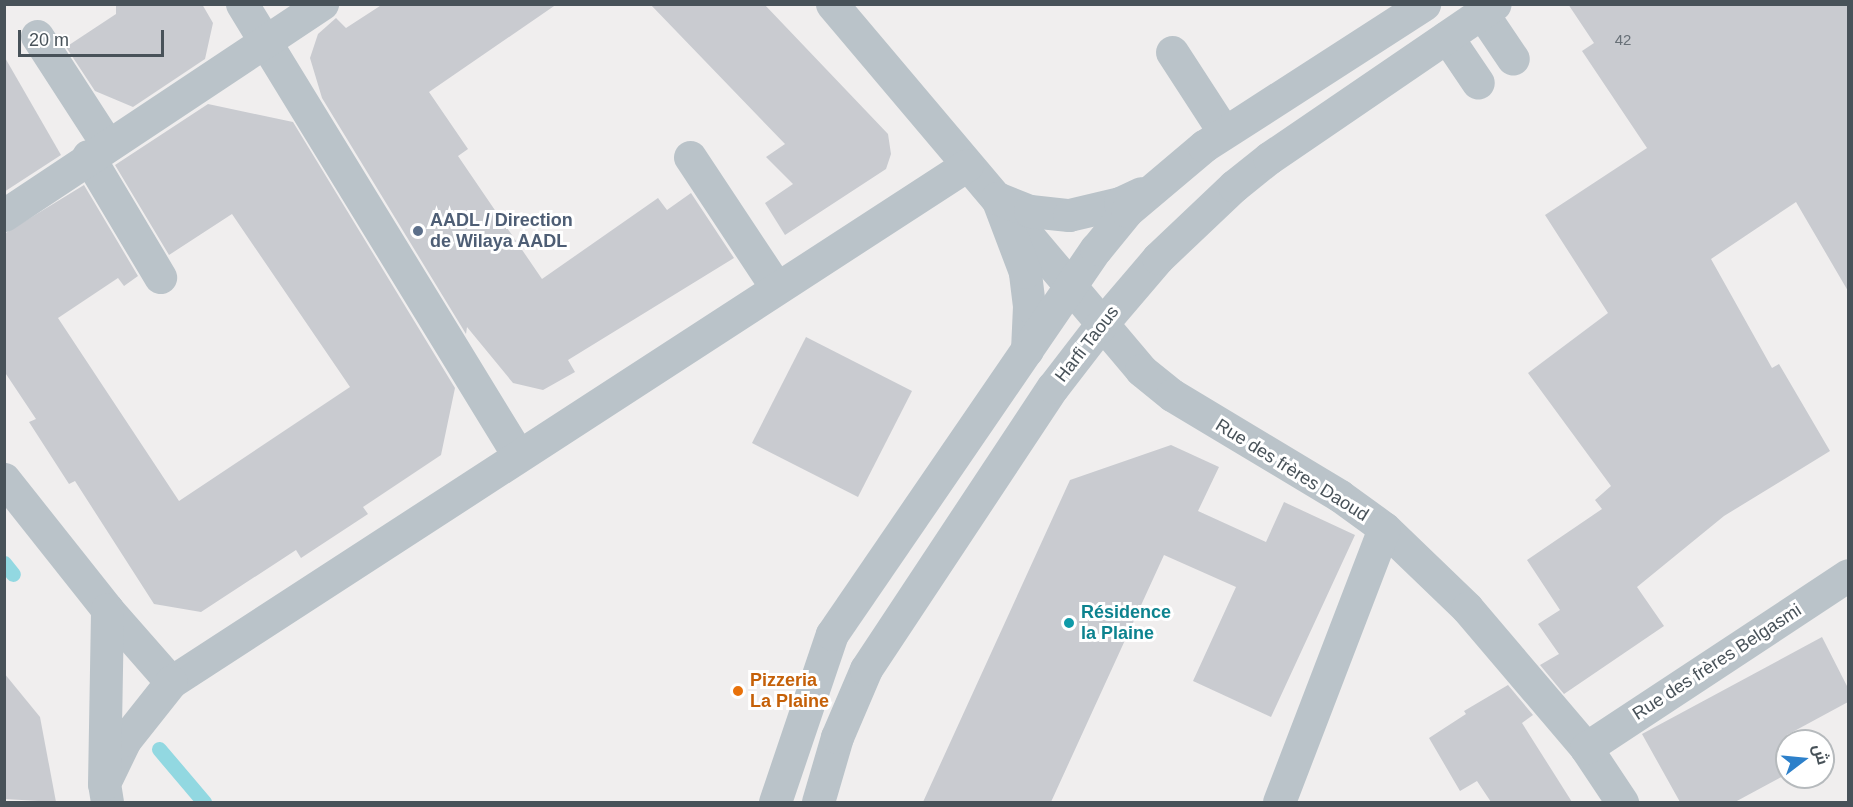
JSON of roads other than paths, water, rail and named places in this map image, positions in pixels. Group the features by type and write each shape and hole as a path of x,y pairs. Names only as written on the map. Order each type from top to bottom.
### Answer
{"street":[{"path":"242,4 518,455"},
{"path":"4,214 322,4"},
{"name":"Rue des frères Daoud","path":"832,4 997,198 1067,287 1141,370 1172,395 1340,495 1384,528 1467,608 1586,748 1622,802"},
{"path":"775,802 832,634 1027,350 1067,287 1127,211 1224,132 1407,9"},
{"path":"1489,9 1514,58"},
{"name":"Harfi Taous","path":"818,802 837,737 866,669 1053,387 1100,326 1158,258 1234,186 1269,158 1489,9"},
{"path":"37,36 98,150 160,277"},
{"path":"1447,37 1478,83"},
{"path":"1172,52 1224,132"},
{"path":"690,157 776,287"},
{"path":"105,793 125,740 171,682 967,165"},
{"path":"997,198 1030,211 1069,215 1120,203 1158,185"},
{"path":"997,198 1024,273 1029,306 1027,350"},
{"path":"4,479 107,609 171,682"},
{"path":"1279,802 1384,528"},
{"name":"Rue des frères Belgasmi","path":"1586,748 1848,575"},
{"path":"105,793 107,609"}],"waterway":[{"path":"4,563 13,574"},
{"path":"159,749 204,802"}],"place":[{"name":"AADL / Direction de Wilaya AADL","path":"418,231"},
{"name":"Résidence la Plaine","path":"1069,623"},
{"name":"Pizzeria La Plaine","path":"738,691"}]}
